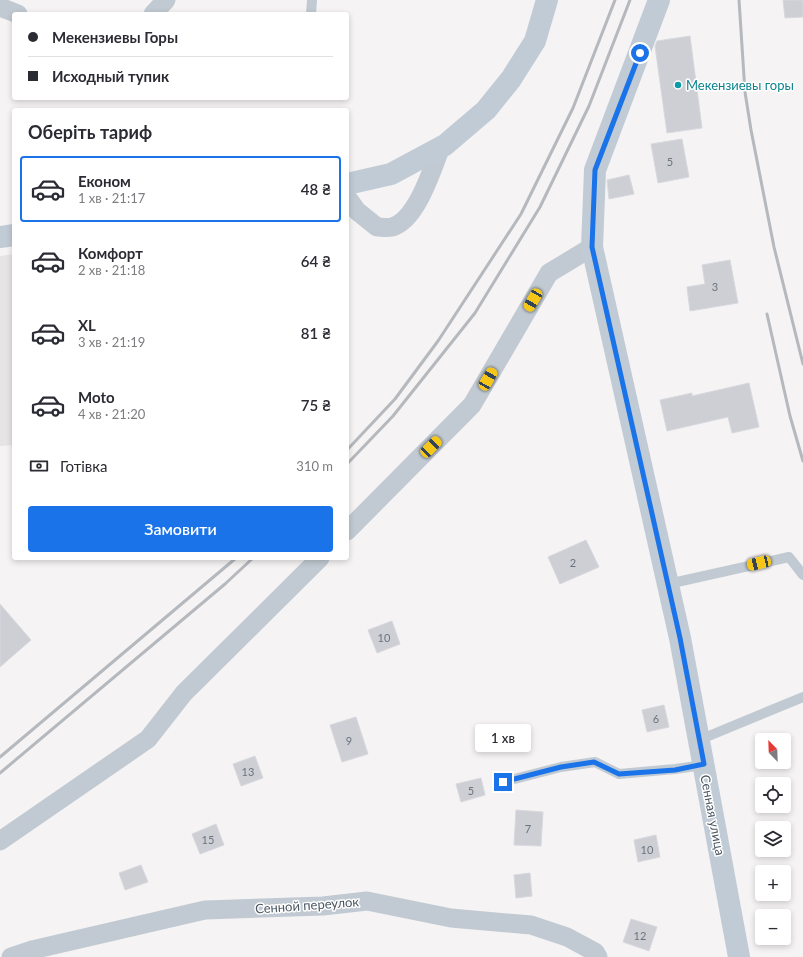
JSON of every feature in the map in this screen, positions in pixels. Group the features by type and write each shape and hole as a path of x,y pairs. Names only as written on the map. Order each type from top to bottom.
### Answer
{"main road":[{"path":"349,184 391,174 441,147 486,110 511,79 534,41 547,0"},
{"name":"Сенная улица","path":"659,0 595,170 592,247 680,638 739,957"},
{"path":"0,237 12,235"}],"street":[{"path":"155,12 166,0"},
{"path":"0,7 13,12"},
{"path":"349,200 357,211 376,227 393,226 411,214 420,199 441,147"},
{"path":"349,529 472,405 549,274 592,247"},
{"path":"0,841 148,739 184,693 318,560"},
{"name":"Сенной переулок","path":"11,957 32,950 205,910 323,906 367,901 451,918 531,926 567,937 595,952 598,957"}],"lane":[{"path":"311,12 312,0"},
{"path":"668,584 789,557 803,575"},
{"path":"699,740 803,697"},
{"path":"503,782 561,767 594,762 619,774 675,770 704,764"}],"shaded area":[{"path":"12,254 12,445 0,446 0,256"}],"building":[{"path":"783,0 803,0 803,17 785,18"},
{"name":"Мекензиевы горы","path":"690,36 702,128 667,133 655,46 657,41"},
{"path":"682,139 689,177 658,183 651,144"},
{"path":"629,175 634,194 609,199 607,180"},
{"path":"730,260 738,303 690,311 687,287 705,284 702,265"},
{"path":"749,383 759,427 732,433 728,417 667,431 660,400 692,393 692,396"},
{"path":"586,540 599,567 560,584 548,557"},
{"path":"0,604 31,640 0,667"},
{"path":"392,621 400,644 377,653 368,630"},
{"path":"664,705 669,727 647,732 642,710"},
{"path":"356,717 368,754 342,762 330,725"},
{"path":"255,756 263,778 241,786 233,764"},
{"path":"481,778 485,795 461,802 456,784"},
{"path":"516,810 543,812 541,846 514,845"},
{"path":"216,824 224,845 200,854 192,834"},
{"path":"656,835 660,857 638,862 634,840"},
{"path":"141,865 148,882 125,890 119,873"},
{"path":"530,873 532,896 516,898 514,875"},
{"path":"631,919 657,927 649,951 623,942"}],"railway":[{"path":"349,448 395,399 438,341 521,214 573,108 615,0"},
{"path":"349,462 393,416 475,313 540,207 589,106 630,0"},
{"path":"739,0 745,92 751,130 774,247 803,364"},
{"path":"767,314 790,416 803,461"},
{"path":"0,757 234,560"},
{"path":"0,773 225,584 251,560"}],"place":[{"name":"Мекензиевы горы","path":"678,85"}],"route":[{"path":"503,782 561,767 594,762 619,774 675,770 704,764 680,638 592,247 595,170 640,53"}]}
